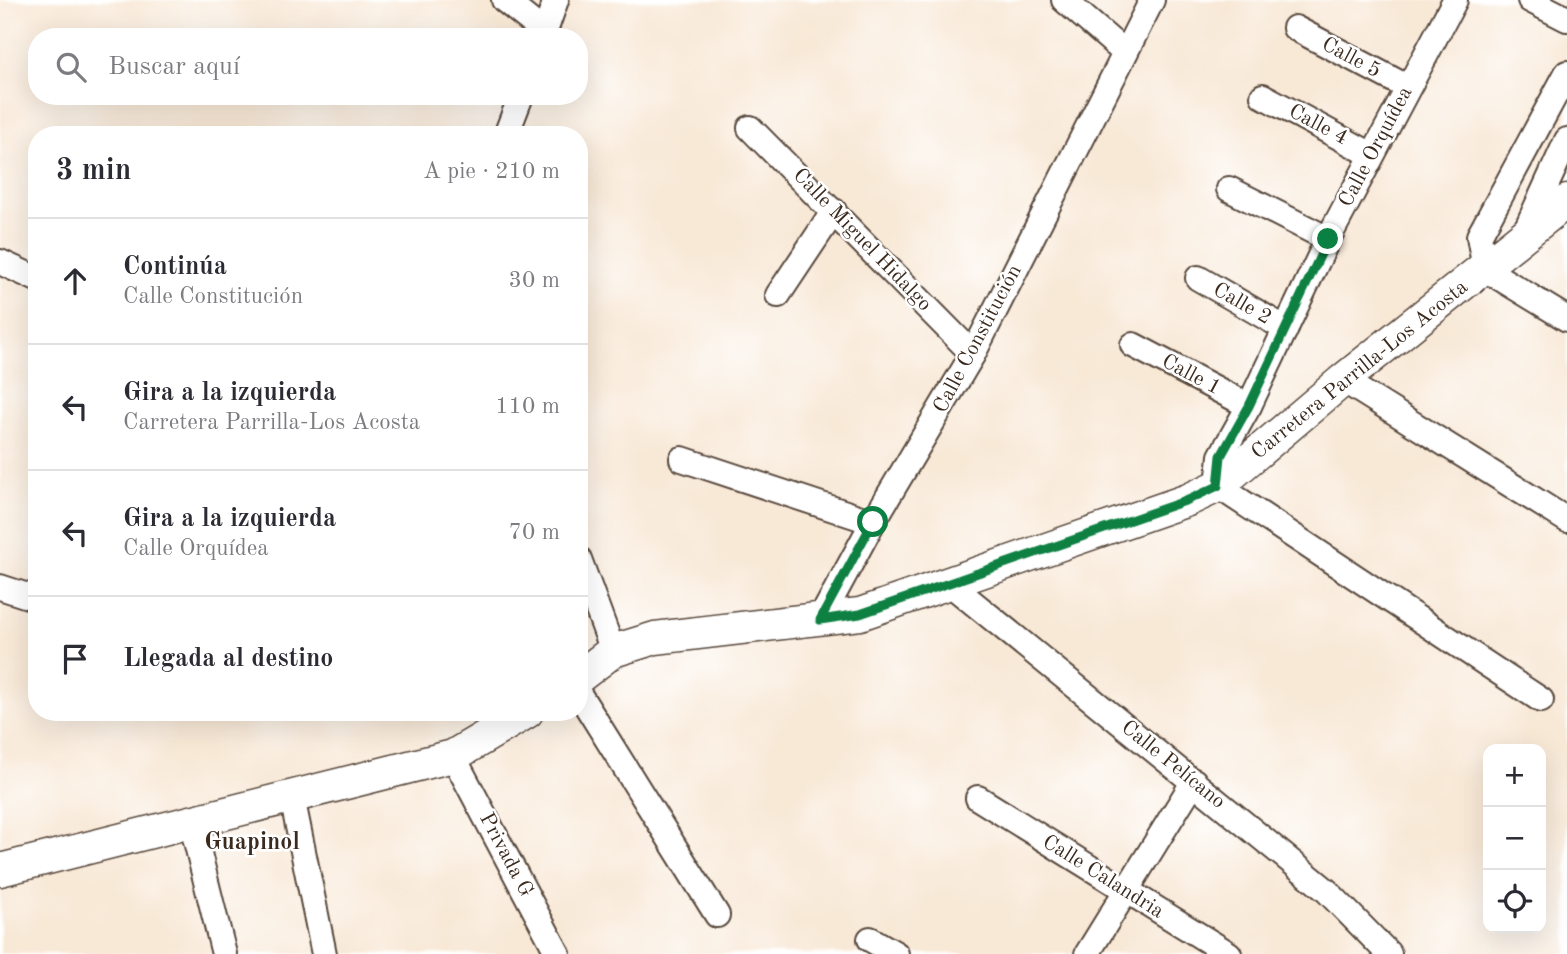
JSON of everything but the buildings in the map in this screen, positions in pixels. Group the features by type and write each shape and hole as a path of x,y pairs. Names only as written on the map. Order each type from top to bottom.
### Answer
{"street":[{"path":"504,0 536,28"},
{"path":"546,28 556,0"},
{"path":"1064,0 1125,53"},
{"name":"Calle Constitución","path":"820,620 873,522 973,354 1152,0"},
{"name":"Calle Orquídea","path":"1218,486 1221,456 1249,406 1328,239 1455,0"},
{"path":"1530,0 1567,19"},
{"name":"Calle 5","path":"1295,28 1407,87"},
{"path":"1567,73 1479,236 1485,268 1567,319"},
{"name":"Calle 4","path":"1263,96 1373,155"},
{"path":"509,126 518,105"},
{"name":"Calle Miguel Hidalgo","path":"750,128 973,354"},
{"path":"1524,235 1567,140"},
{"path":"1229,188 1328,239"},
{"name":"Carretera Parrilla-Los Acosta","path":"613,651 655,638 860,614 1188,500 1218,486 1343,380 1567,201"},
{"path":"778,295 834,211"},
{"path":"0,262 28,275"},
{"name":"Calle 2","path":"1198,278 1286,329"},
{"name":"Calle 1","path":"1133,345 1249,406"},
{"path":"1343,380 1567,520"},
{"path":"682,459 873,522"},
{"path":"1218,486 1541,700"},
{"path":"588,583 613,651 588,670"},
{"name":"Calle Pelícano","path":"950,584 1327,891 1389,954"},
{"path":"0,587 28,596"},
{"path":"588,708 717,915"},
{"path":"0,870 453,756 512,721"},
{"name":"Privada G","path":"453,756 558,954"},
{"path":"1087,954 1194,781"},
{"path":"292,797 324,954"},
{"name":"Calle Calandria","path":"978,798 1229,954"},
{"path":"191,821 224,954"},
{"path":"870,939 896,954"}],"district":[{"name":"Guapinol","path":"252,843"}],"route":[{"path":"873,522 820,620 860,614 950,584 1188,500 1218,486 1221,456 1249,406 1328,239"}]}
